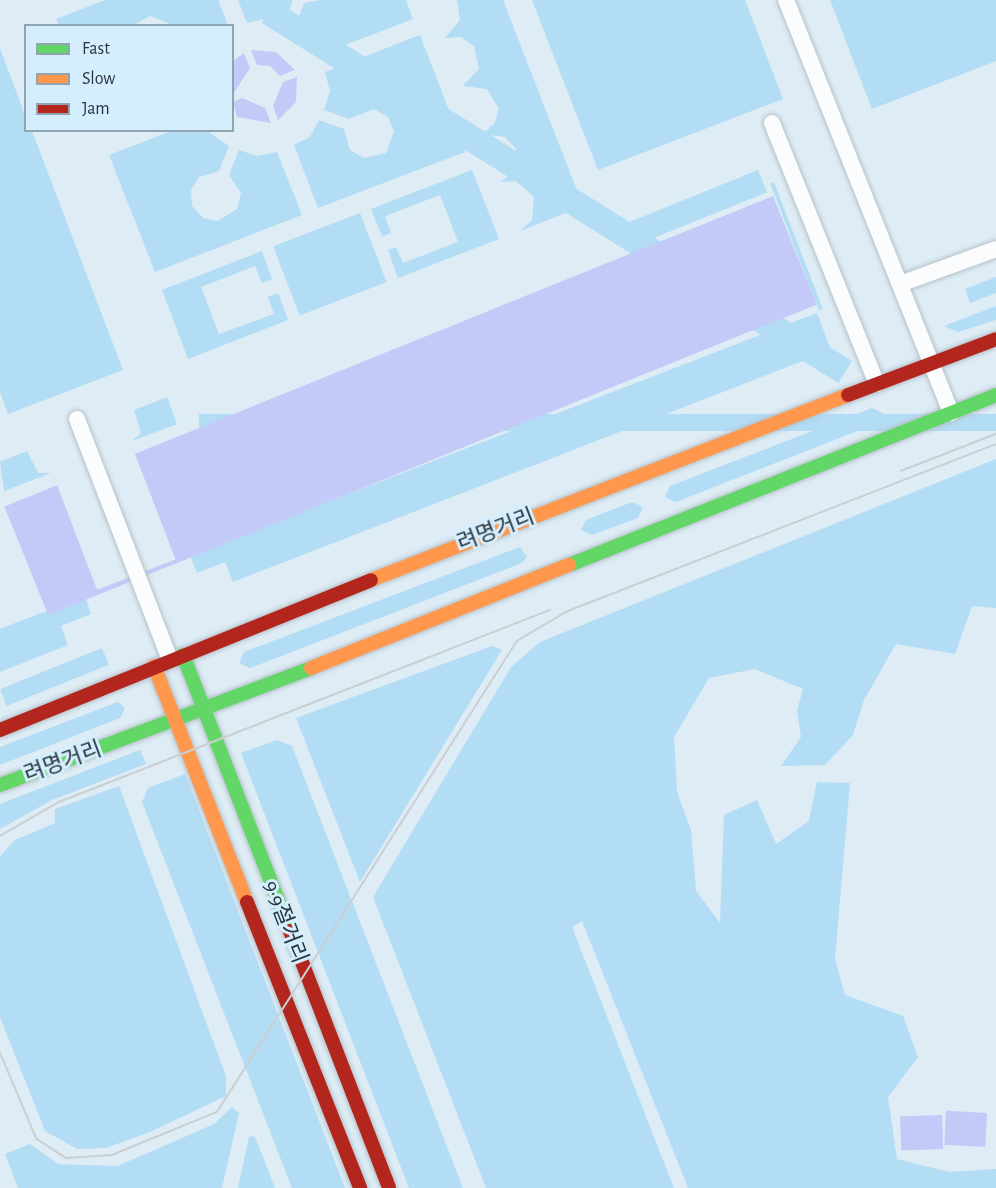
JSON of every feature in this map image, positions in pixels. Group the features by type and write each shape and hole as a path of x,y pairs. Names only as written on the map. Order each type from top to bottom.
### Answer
{"highway":[{"name":"려명거리","path":"0,730 169,660 996,339"},
{"name":"려명거리","path":"0,785 176,722 996,395"},
{"name":"9·9절거리","path":"169,660 204,710 389,1188"},
{"name":"9·9절거리","path":"169,660 176,722 360,1188"}],"street":[{"path":"786,0 951,413"},
{"path":"772,123 877,384"},
{"path":"900,284 996,249"},
{"path":"77,419 169,660"}],"shaded area":[{"path":"105,0 218,0 228,24 170,24 150,16 136,24 58,24 56,19"},
{"path":"238,0 293,0 283,25 265,19 247,23"},
{"path":"320,0 406,0 413,19 319,55 309,39 294,30 304,3"},
{"path":"457,0 503,0 583,206 520,231 532,220 534,197 517,181 501,182 513,172 516,149 505,137 482,134 494,124 499,109 487,89 463,86 479,69 474,46 461,37 445,38 460,20"},
{"path":"532,0 745,0 783,99 598,170"},
{"path":"830,0 996,0 996,61 872,109"},
{"path":"275,1 852,361 838,383 262,23"},
{"path":"420,35 465,152 318,208 294,145 310,137 319,120 344,129 350,150 364,158 386,153 394,131 388,117 374,109 349,119 324,110 330,91 325,72"},
{"path":"0,48 24,112 24,132 32,132 123,370 8,414 0,392"},
{"path":"251,50 276,52 295,70 280,76 270,66 257,65"},
{"path":"244,53 250,68 234,92 234,60"},
{"path":"297,77 296,102 278,120 273,106 283,82"},
{"path":"242,98 265,108 271,123 237,117 234,102"},
{"path":"169,132 208,132 229,146 219,171 199,177 191,190 192,206 203,218 218,221 237,209 241,193 229,175 239,150 257,156 277,152 302,215 155,272 109,155"},
{"path":"472,170 499,239 398,278 388,250 396,247 403,263 458,242 440,195 385,216 391,233 382,236 371,209"},
{"path":"758,170 767,192 635,245 626,223"},
{"path":"774,182 823,309 819,310 770,183"},
{"path":"773,196 817,304 48,615 4,507"},
{"path":"360,213 387,282 300,315 273,246"},
{"path":"262,251 272,279 262,283 255,266 201,287 219,334 274,314 268,297 278,293 288,320 188,359 162,290"},
{"path":"996,277 996,293 970,303 965,289"},
{"path":"996,306 996,320 958,332 944,326"},
{"path":"817,313 831,350 233,582 225,562 197,573 190,555"},
{"path":"167,397 177,424 132,441 141,433 134,410"},
{"path":"872,408 883,413 878,423 676,502 665,497 670,486"},
{"path":"199,414 996,414 996,431 199,431"},
{"path":"27,451 38,473 51,473 4,491 0,462"},
{"path":"996,459 996,608 972,606 955,654 896,644 864,700 853,735 825,765 781,766 801,737 797,711 803,689 755,669 709,678 674,737 677,792 691,830 696,891 720,923 724,815 757,800 776,844 809,821 817,782 850,783 835,959 845,995 903,1016 918,1057 888,1097 897,1159 949,1172 996,1169 996,1188 688,1188 582,921 572,927 674,1188 486,1188 373,897 511,667 540,642"},
{"path":"632,502 643,507 638,518 592,535 581,530 586,520"},
{"path":"520,547 527,557 522,563 250,668 239,663 244,652"},
{"path":"85,596 91,614 61,626 68,645 0,672 0,629"},
{"path":"492,646 502,650 360,882 296,718"},
{"path":"102,648 109,665 7,706 0,689"},
{"path":"118,702 125,708 120,718 0,765 0,747"},
{"path":"277,740 292,746 463,1188 409,1188 241,753"},
{"path":"140,750 146,764 52,800 0,829 0,804"},
{"path":"185,774 345,1188 292,1188 142,802 148,788"},
{"path":"119,786 226,1076 226,1096 150,1132 106,1148 77,1149 45,1131 0,1017 0,856 15,840 55,823 55,809"},
{"path":"232,1107 239,1113 222,1188 18,1188 5,1154 30,1144 58,1164 118,1166 214,1124"},
{"path":"946,1111 987,1113 985,1147 944,1145"},
{"path":"942,1115 943,1149 901,1150 900,1116"},
{"path":"254,1136 275,1188 238,1188 249,1137"}],"pier":[{"path":"130,441 176,560 97,590 52,471"}],"tram line":[{"path":"901,471 996,434"},
{"path":"0,1052 37,1139 66,1158 112,1155 217,1112 517,641 568,611 996,444"},
{"path":"0,836 59,802 550,610"}],"traffic: fast":[{"path":"569,565 996,395"},
{"path":"183,655 290,931"},
{"path":"0,785 311,668"}],"traffic: slow":[{"path":"371,580 848,395"},
{"path":"311,668 569,565"},
{"path":"154,666 247,902"}],"traffic: jam":[{"path":"848,395 996,339"},
{"path":"0,730 371,580"},
{"path":"247,902 360,1188"},
{"path":"290,931 389,1188"}]}
